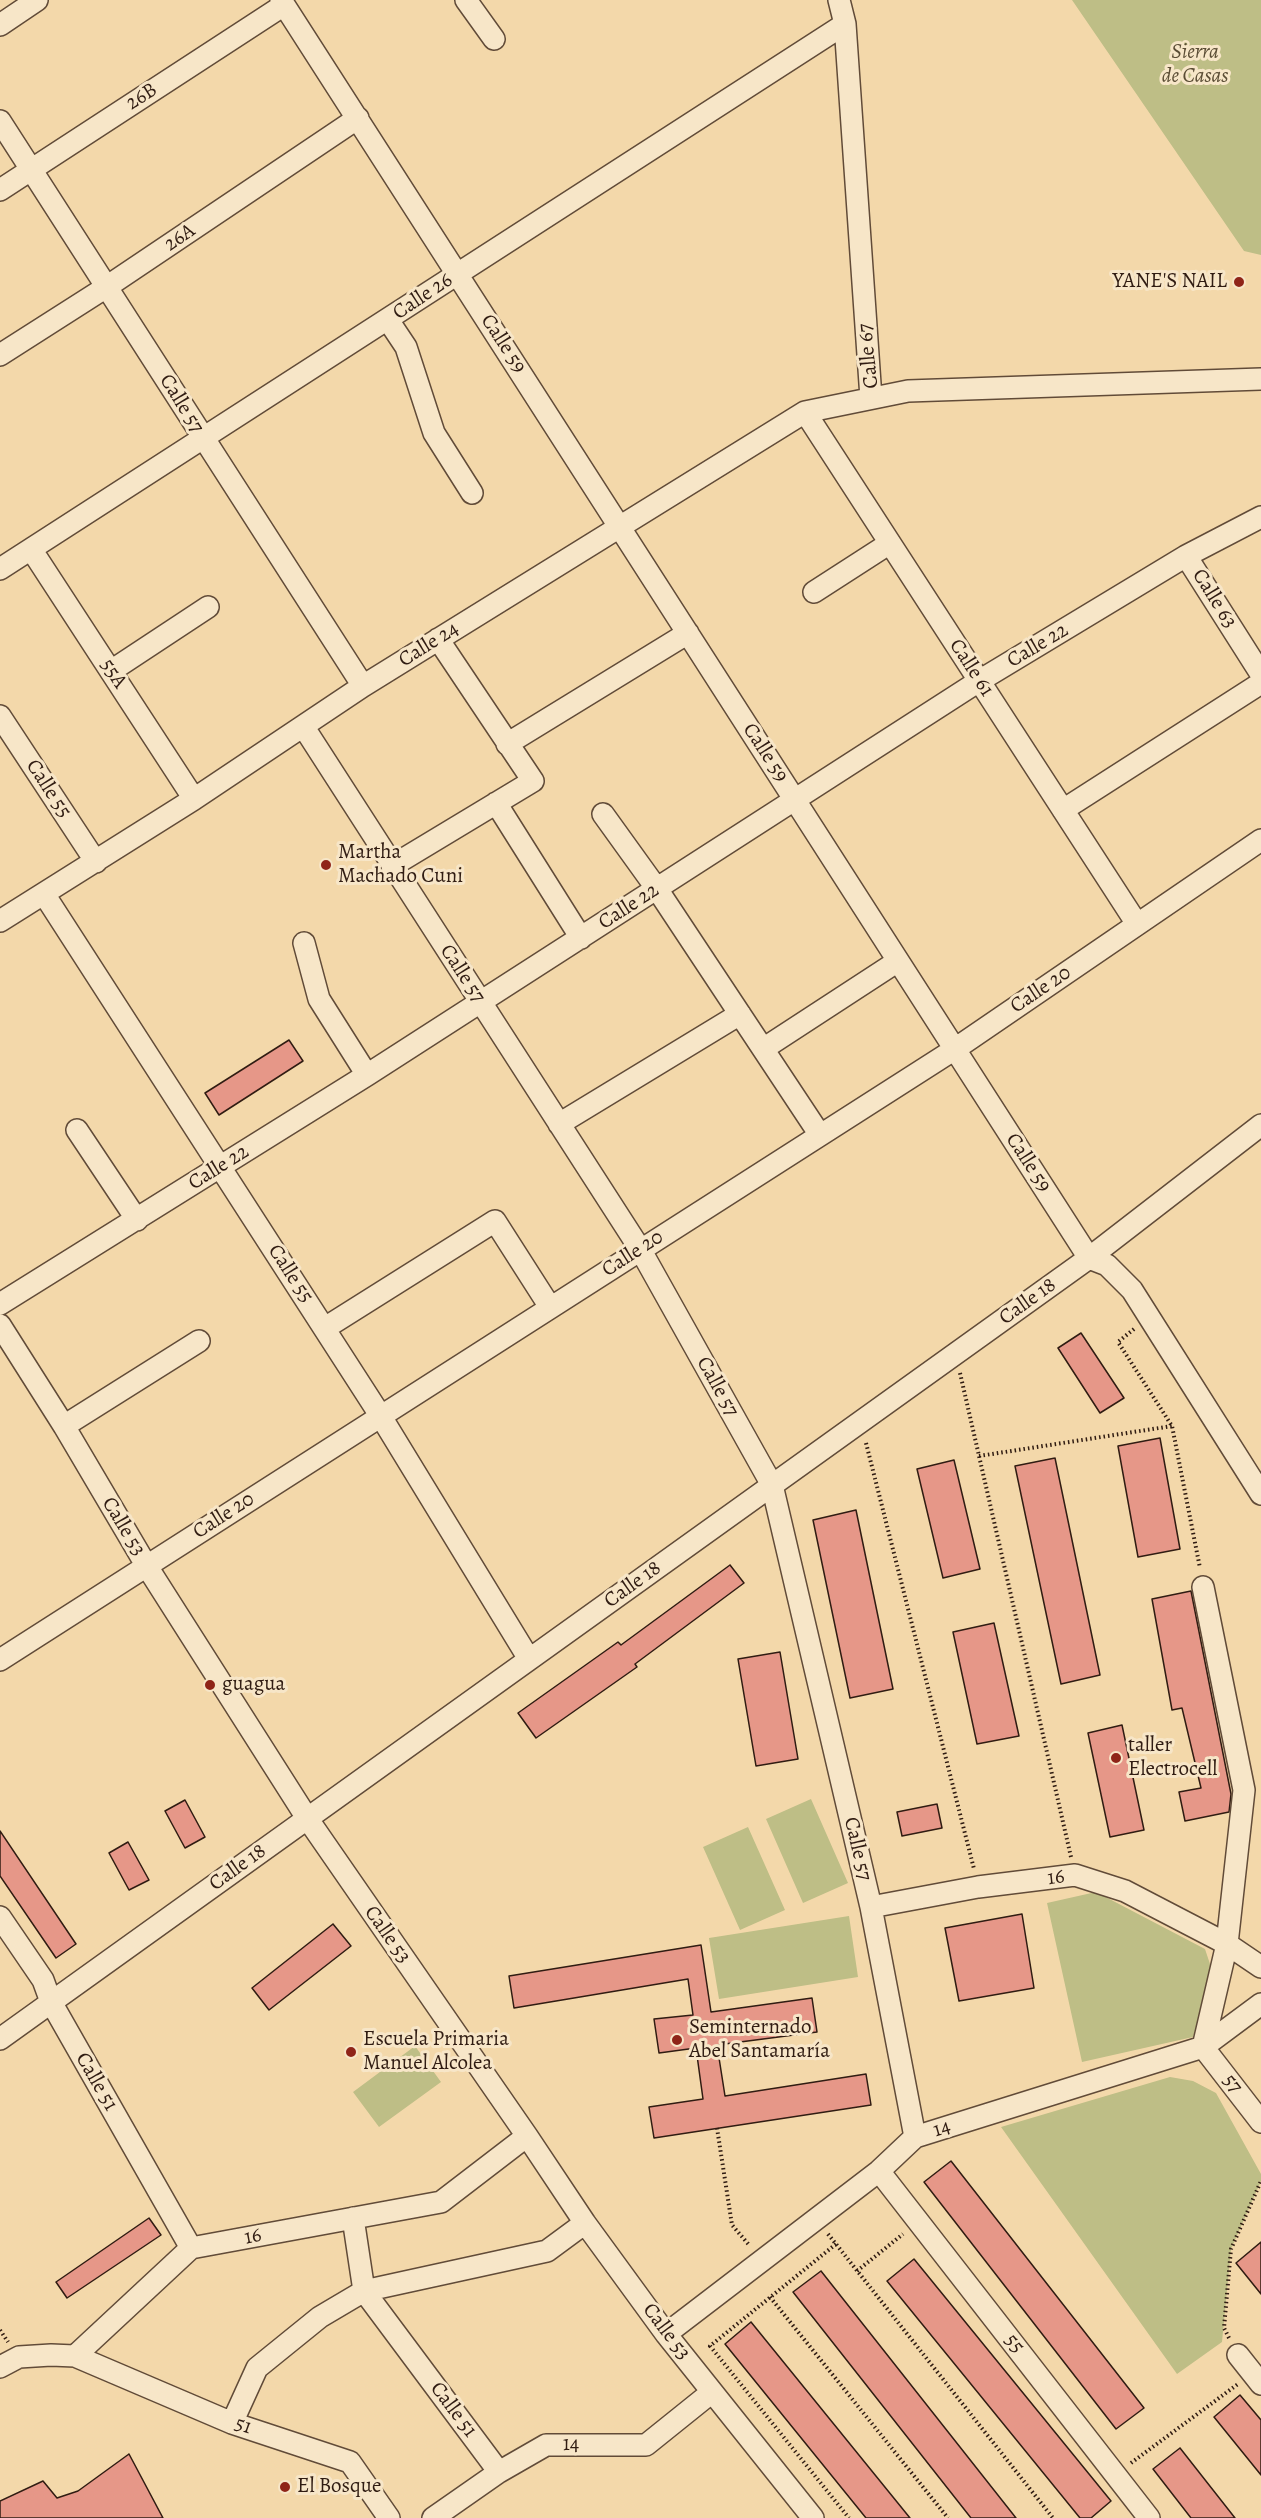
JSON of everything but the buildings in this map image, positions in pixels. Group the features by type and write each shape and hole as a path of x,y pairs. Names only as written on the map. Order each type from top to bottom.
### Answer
{"street":[{"path":"0,25 37,0"},
{"path":"466,0 494,39"},
{"name":"Calle 67","path":"839,0 845,24 871,398 908,391 1261,379"},
{"name":"Calle 59","path":"283,2 1089,1258 1107,1265 1132,1290 1261,1494"},
{"name":"26B","path":"0,190 283,2"},
{"name":"Calle 26","path":"0,569 845,24"},
{"name":"26A","path":"0,355 108,286 358,118"},
{"name":"Calle 57","path":"0,121 108,286 202,439 363,686"},
{"path":"388,320 406,347 434,433 472,493"},
{"name":"Calle 24","path":"0,921 194,799 363,686 805,412 871,398"},
{"name":"Calle 61","path":"805,412 1137,924"},
{"name":"Calle 22","path":"0,1304 221,1167 980,681 1186,556 1261,517"},
{"path":"814,592 890,543"},
{"name":"55A","path":"31,549 194,799"},
{"name":"Calle 63","path":"1186,556 1261,674"},
{"path":"111,672 208,607"},
{"path":"507,744 688,633"},
{"path":"392,866 532,781 438,639"},
{"path":"1063,810 1261,683"},
{"name":"Calle 55","path":"0,716 96,862"},
{"name":"Calle 57","path":"303,726 640,1250 772,1485 871,1907 915,2137"},
{"path":"496,803 580,938"},
{"path":"603,814 657,889 820,1135"},
{"name":"Calle 20","path":"0,1660 955,1049 1261,840"},
{"name":"Calle 55","path":"44,894 325,1328 529,1659"},
{"path":"304,943 319,999 367,1074"},
{"path":"763,1048 898,961"},
{"path":"559,1124 740,1014"},
{"name":"Calle 18","path":"0,2038 1089,1258 1261,1125"},
{"path":"77,1130 137,1220"},
{"path":"325,1328 495,1221 550,1307"},
{"name":"Calle 53","path":"0,1325 146,1565 307,1818 585,2223 666,2334 813,2518"},
{"path":"63,1426 199,1341"},
{"path":"1203,1587 1244,1790 1227,1944 1203,2047"},
{"name":"16","path":"871,1907 978,1887 1075,1875 1125,1891 1227,1944 1261,1967"},
{"name":"Calle 51","path":"0,1917 43,1980 51,2002 191,2248"},
{"name":"14","path":"666,2334 879,2171 915,2137 1203,2047 1261,2004"},
{"name":"57","path":"1203,2047 1261,2122"},
{"name":"16","path":"191,2248 441,2202 527,2136"},
{"name":"55","path":"879,2171 1149,2518"},
{"name":"Calle 51","path":"353,2218 364,2291 500,2472"},
{"path":"232,2423 257,2368 320,2317 364,2291 547,2251 585,2223"},
{"path":"0,2367 19,2357 75,2356 191,2248"},
{"path":"1238,2355 1257,2378"},
{"name":"51","path":"75,2356 232,2423 351,2462 389,2518"},
{"name":"14","path":"433,2518 500,2472 546,2445 646,2445 712,2392"}],"path":[{"path":"1149,1316 1118,1342 1172,1426 1203,1587"},
{"path":"955,1353 1075,1875"},
{"path":"860,1421 978,1887"},
{"path":"979,1456 1172,1426"},
{"path":"717,2128 732,2225 762,2260"},
{"path":"1238,2355 1224,2328 1232,2249 1261,2181"},
{"path":"816,2219 1049,2517"},
{"path":"857,2271 919,2222"},
{"path":"836,2244 710,2346 849,2518"},
{"path":"770,2297 948,2518"},
{"path":"1116,2474 1257,2378"}],"green space":[{"name":"Sierra de Casas","path":"1072,0 1261,0 1261,255 1244,251"},
{"path":"811,1799 848,1883 803,1903 766,1819"},
{"path":"748,1827 785,1910 740,1930 703,1847"},
{"path":"1096,1892 1205,1949 1213,1973 1193,2037 1082,2062 1047,1903"},
{"path":"849,1916 858,1977 719,1999 709,1938"},
{"path":"415,2046 441,2082 379,2127 353,2092"},
{"path":"1170,2077 1193,2081 1216,2093 1261,2174 1261,2181 1231,2249 1222,2342 1177,2374 1001,2127"}],"place":[{"name":"YANE'S NAIL","path":"1239,282"},
{"name":"Martha Machado Cuni","path":"326,865"},
{"name":"guagua","path":"210,1685"},
{"name":"taller Electrocell","path":"1116,1758"},
{"name":"Seminternado Abel Santamaría","path":"677,2040"},
{"name":"Escuela Primaria Manuel Alcolea","path":"351,2052"},
{"name":"El Bosque","path":"285,2487"}]}
